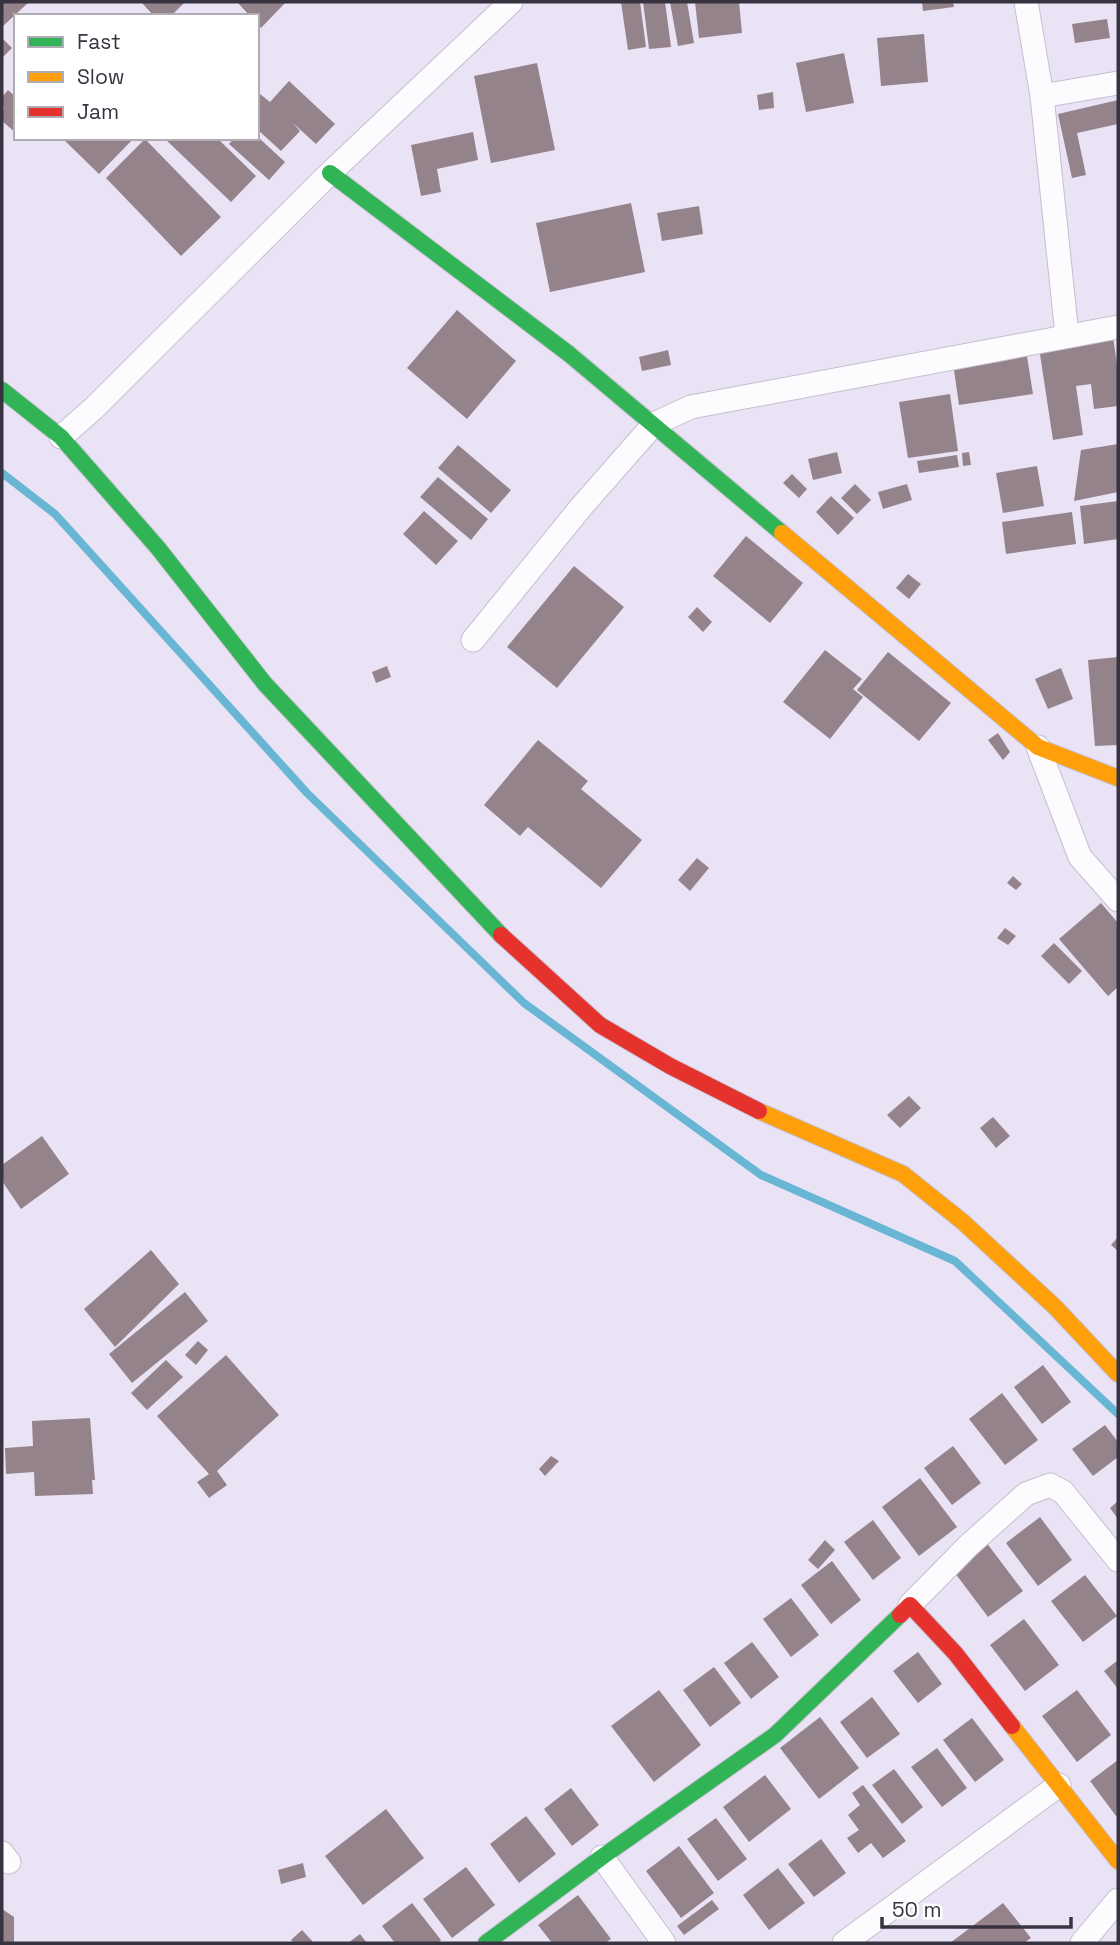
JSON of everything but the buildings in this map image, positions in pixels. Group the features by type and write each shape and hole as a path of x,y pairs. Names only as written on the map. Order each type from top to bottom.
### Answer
{"street":[{"path":"61,437 93,409 330,173 511,2"},
{"path":"1026,2 1042,96 1067,335"},
{"path":"1042,96 1118,83"},
{"path":"330,173 569,354 1038,747 1118,778"},
{"path":"472,640 582,506 654,424 691,407 1118,327"},
{"path":"2,390 61,437 158,548 265,684 500,934 600,1025 670,1066 757,1109 904,1174 963,1222 1055,1307 1118,1374"},
{"path":"1038,747 1080,858 1118,900"},
{"path":"486,1943 775,1735 911,1605 968,1546 1026,1494 1050,1485 1063,1492 1118,1560"},
{"path":"911,1605 955,1653 1118,1861"},
{"path":"844,1943 1059,1785"},
{"path":"602,1857 664,1943"},
{"path":"1082,1943 1118,1900"}],"waterway":[{"path":"2,473 55,514 307,793 524,1003 761,1175 955,1261 1118,1414"}],"traffic: fast":[{"path":"330,173 569,354 782,533"},
{"path":"2,390 61,437 158,548 265,684 501,935"},
{"path":"486,1943 775,1735 900,1615"}],"traffic: slow":[{"path":"782,533 1038,747 1118,778"},
{"path":"759,1111 903,1174 963,1222 1055,1307 1118,1374"},
{"path":"1012,1726 1118,1861"}],"traffic: jam":[{"path":"501,935 600,1025 670,1066 759,1111"},
{"path":"900,1615 910,1605 955,1653 1012,1726"}]}
